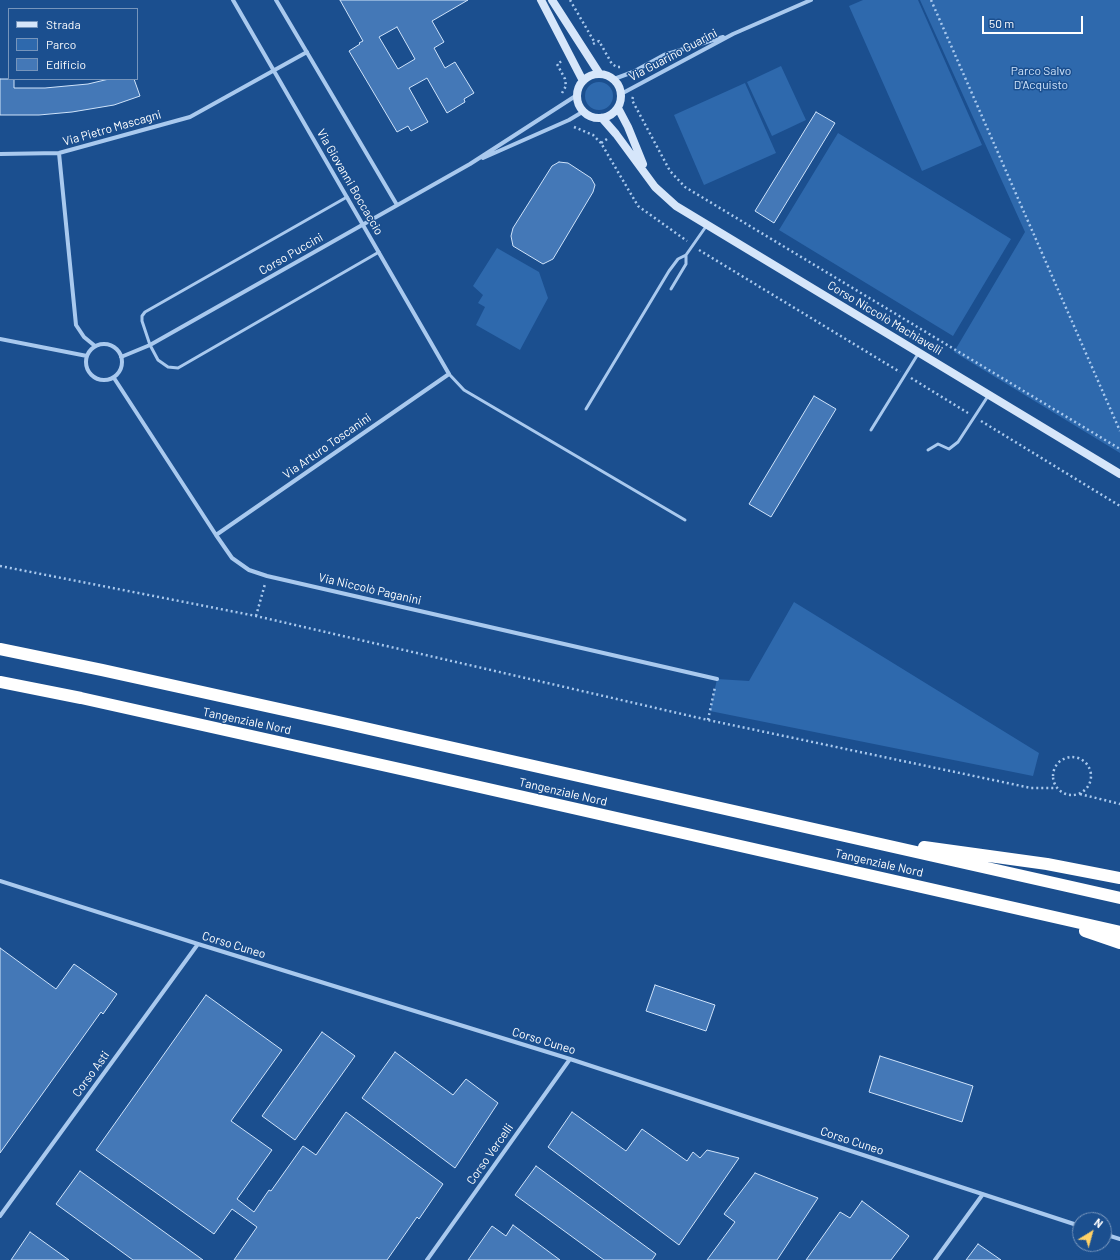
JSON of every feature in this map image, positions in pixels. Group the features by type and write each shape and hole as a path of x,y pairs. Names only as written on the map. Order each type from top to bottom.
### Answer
{"highway":[{"name":"Tangenziale Nord","path":"0,649 303,714 1120,898"},
{"name":"Tangenziale Nord","path":"0,682 81,698 410,771 1120,932"},
{"path":"830,833 1047,864 1120,878"},
{"path":"1035,913 1120,943"}],"street":[{"name":"Via Giovanni Boccaccio","path":"233,0 449,374"},
{"path":"276,0 397,205"},
{"path":"541,0 583,81"},
{"path":"552,0 599,74"},
{"name":"Via Guarino Guarini","path":"621,94 733,34 811,0"},
{"name":"Via Guarino Guarini","path":"614,79 633,72 664,56 733,34"},
{"name":"Via Pietro Mascagni","path":"95,346 84,337 76,325 59,153 190,117 307,52"},
{"path":"599,74 608,75 614,79 619,85 621,94 621,101 618,108 611,114 602,118 592,117 584,112 577,95 579,87 583,81 590,76 599,74"},
{"path":"470,164 577,95"},
{"name":"Corso Niccolò Machiavelli","path":"618,108 628,127 647,174"},
{"path":"470,164 584,112"},
{"name":"Corso Niccolò Machiavelli","path":"602,118 647,174 655,187 676,206 1120,474"},
{"path":"0,154 59,153"},
{"name":"Corso Puccini","path":"121,357 150,345 470,164"},
{"path":"0,339 87,356"},
{"path":"108,344 119,352 122,365 114,378 99,380 92,377 88,371 86,364 87,356 89,351 95,346 108,344"},
{"name":"Via Arturo Toscanini","path":"216,535 449,374"},
{"name":"Via Niccolò Paganini","path":"114,378 232,558 249,570 267,576 717,678"},
{"name":"Corso Cuneo","path":"0,881 570,1059 1072,1223"},
{"name":"Corso Asti","path":"0,1216 198,944"},
{"name":"Corso Vercelli","path":"427,1260 570,1059"},
{"path":"935,1260 983,1194"}],"lane":[{"path":"347,198 145,312 142,316 142,321 150,345 158,360 168,367 178,368 379,252"},
{"path":"586,409 669,271 678,259 686,255 707,225"},
{"path":"671,288 686,264 686,255"},
{"path":"870,430 919,352"},
{"path":"449,374 464,390 685,520"},
{"path":"928,450 938,444 949,449 958,442 989,395"}],"path":[{"path":"570,0 595,43"},
{"path":"931,0 1120,431"},
{"path":"641,83 645,90 637,94 632,100 670,171 685,187 1120,449"},
{"path":"628,127 642,119"},
{"path":"616,134 601,143 638,206 693,246 1120,506"},
{"path":"0,566 256,616 708,720 1031,788 1057,788 1068,795 1080,794 1120,804"},
{"path":"256,616 267,576"},
{"path":"708,720 717,678"},
{"path":"1057,788 1053,773 1058,762 1068,756 1085,760 1092,770 1090,785 1080,794"}],"green space":[{"path":"863,0 918,0 982,145 922,171 849,6"},
{"name":"Parco Salvo D'Acquisto","path":"920,0 1120,0 1120,453 954,352 1025,232"},
{"path":"781,66 806,120 772,136 747,82"},
{"path":"599,82 609,86 613,96 609,106 599,110 589,106 585,96 589,86"},
{"path":"745,83 776,153 704,185 674,115"},
{"path":"838,133 1011,239 953,336 779,230"},
{"path":"497,248 539,272 548,298 520,350 476,325 485,307 478,303 483,295 473,286"},
{"path":"794,602 1039,753 1033,776 710,711 717,679 749,681"}],"building":[{"path":"340,0 468,0 432,21 444,42 434,48 445,68 455,62 474,93 464,99 465,102 447,113 427,78 409,88 428,122 411,131 408,126 397,132 349,51 363,41","holes":["397,27 415,59 398,69 379,37"]},
{"path":"0,79 14,80 14,88 45,88 88,84 105,80 134,80 140,96 114,105 72,112 39,115 0,115"},
{"path":"816,112 835,123 774,223 755,211"},
{"path":"559,162 568,163 591,178 595,185 593,192 553,259 543,264 513,246 511,236 513,228 552,166"},
{"path":"814,396 836,409 771,517 749,504"},
{"path":"0,948 56,989 74,964 117,994 103,1014 101,1012 0,1153"},
{"path":"655,985 715,1005 706,1031 646,1011"},
{"path":"206,995 282,1050 231,1121 272,1150 237,1199 254,1212 303,1146 316,1155 346,1112 443,1184 419,1219 417,1217 387,1260 234,1260 257,1227 232,1209 214,1234 96,1150"},
{"path":"322,1032 355,1056 295,1140 262,1116"},
{"path":"395,1052 453,1095 466,1079 498,1103 455,1168 362,1098"},
{"path":"880,1056 973,1086 962,1122 869,1092"},
{"path":"572,1112 626,1151 642,1129 687,1161 693,1152 700,1158 707,1150 739,1158 679,1245 548,1147"},
{"path":"536,1166 656,1254 652,1260 604,1260 515,1195"},
{"path":"80,1171 203,1260 133,1260 56,1204"},
{"path":"755,1173 818,1198 777,1260 707,1260 735,1222 724,1214"},
{"path":"862,1201 909,1236 891,1260 806,1260 840,1212 850,1218"},
{"path":"513,1225 560,1260 468,1260 492,1226 506,1236"},
{"path":"30,1232 69,1260 11,1260"},
{"path":"978,1244 1001,1260 966,1260"}]}
